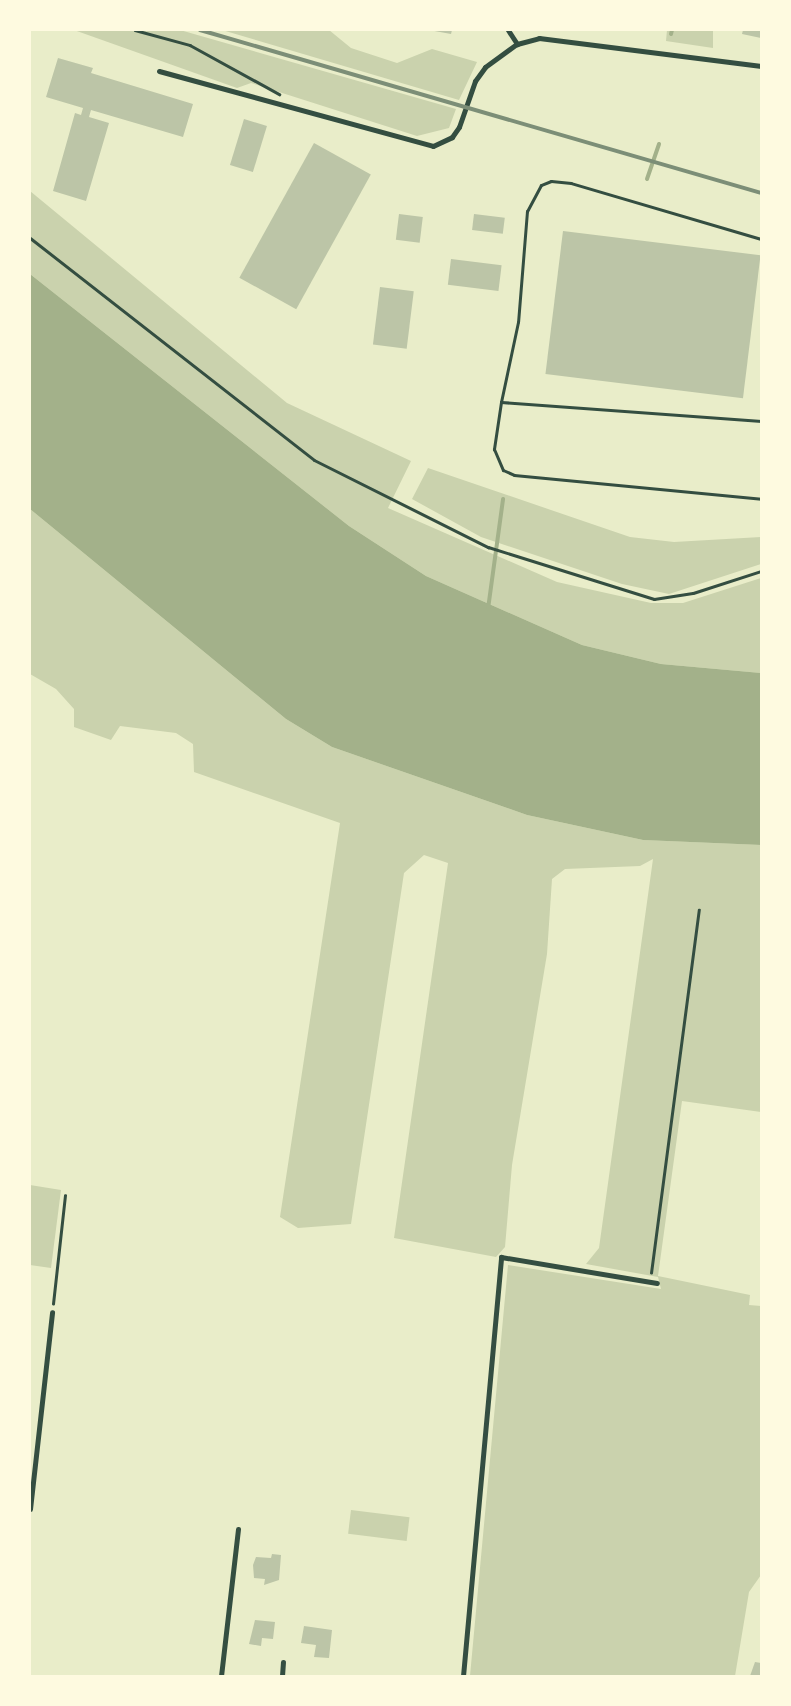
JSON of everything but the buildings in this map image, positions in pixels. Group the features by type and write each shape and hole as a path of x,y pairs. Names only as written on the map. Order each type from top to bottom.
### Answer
{"street":[{"path":"508,30 518,44"},
{"path":"158,71 287,105 419,145 442,144 458,127 475,81 485,67 518,44 550,39 761,66"},
{"path":"463,1676 501,1257 657,1283"},
{"path":"30,1509 52,1312"},
{"path":"221,1676 238,1529"},
{"path":"282,1676 283,1662"}],"lane":[{"path":"761,239 571,183 551,181 540,185 527,212 518,322 501,402 494,448 503,470 514,475 761,499"},
{"path":"30,238 314,460 354,482 488,547 654,599 692,593 761,571"},
{"path":"501,402 761,421"}],"path":[{"path":"136,30 190,45 267,86 287,105"},
{"path":"650,1282 699,910"},
{"path":"52,1312 65,1196"}],"shaded area":[{"path":"74,30 180,30 456,109 449,128 417,136 251,83 237,88"},
{"path":"222,30 329,30 351,48 397,63 432,49 477,62 459,100"},
{"path":"667,30 713,30 713,48 666,41"},
{"path":"30,191 287,403 411,461 388,508 557,582 651,603 683,603 761,578 761,673 661,664 582,645 426,576 349,526 30,274"},
{"path":"30,274 349,526 426,576 582,645 661,664 761,673 761,845 643,840 527,815 332,747 286,719 30,509"},
{"path":"428,468 630,537 674,542 761,537 761,564 669,594 622,584 481,537 412,499"},
{"path":"30,509 286,719 332,747 527,815 643,840 761,845 761,1112 682,1101 658,1276 750,1295 749,1305 761,1306 761,1575 749,1592 735,1676 470,1676 508,1265 661,1289 658,1277 586,1264 599,1248 653,859 640,866 565,869 552,879 547,954 512,1165 505,1247 496,1257 394,1238 448,863 424,855 404,873 351,1224 298,1228 280,1217 340,823 194,772 193,744 176,733 120,726 111,740 74,727 74,709 56,689 30,674"},
{"path":"30,1185 61,1190 51,1268 30,1265"},
{"path":"351,1510 410,1517 407,1541 348,1534"}],"waterway":[{"path":"671,34 672,30"},
{"path":"647,179 659,144"},
{"path":"488,609 503,499"}],"railway":[{"path":"200,30 761,193"}]}
